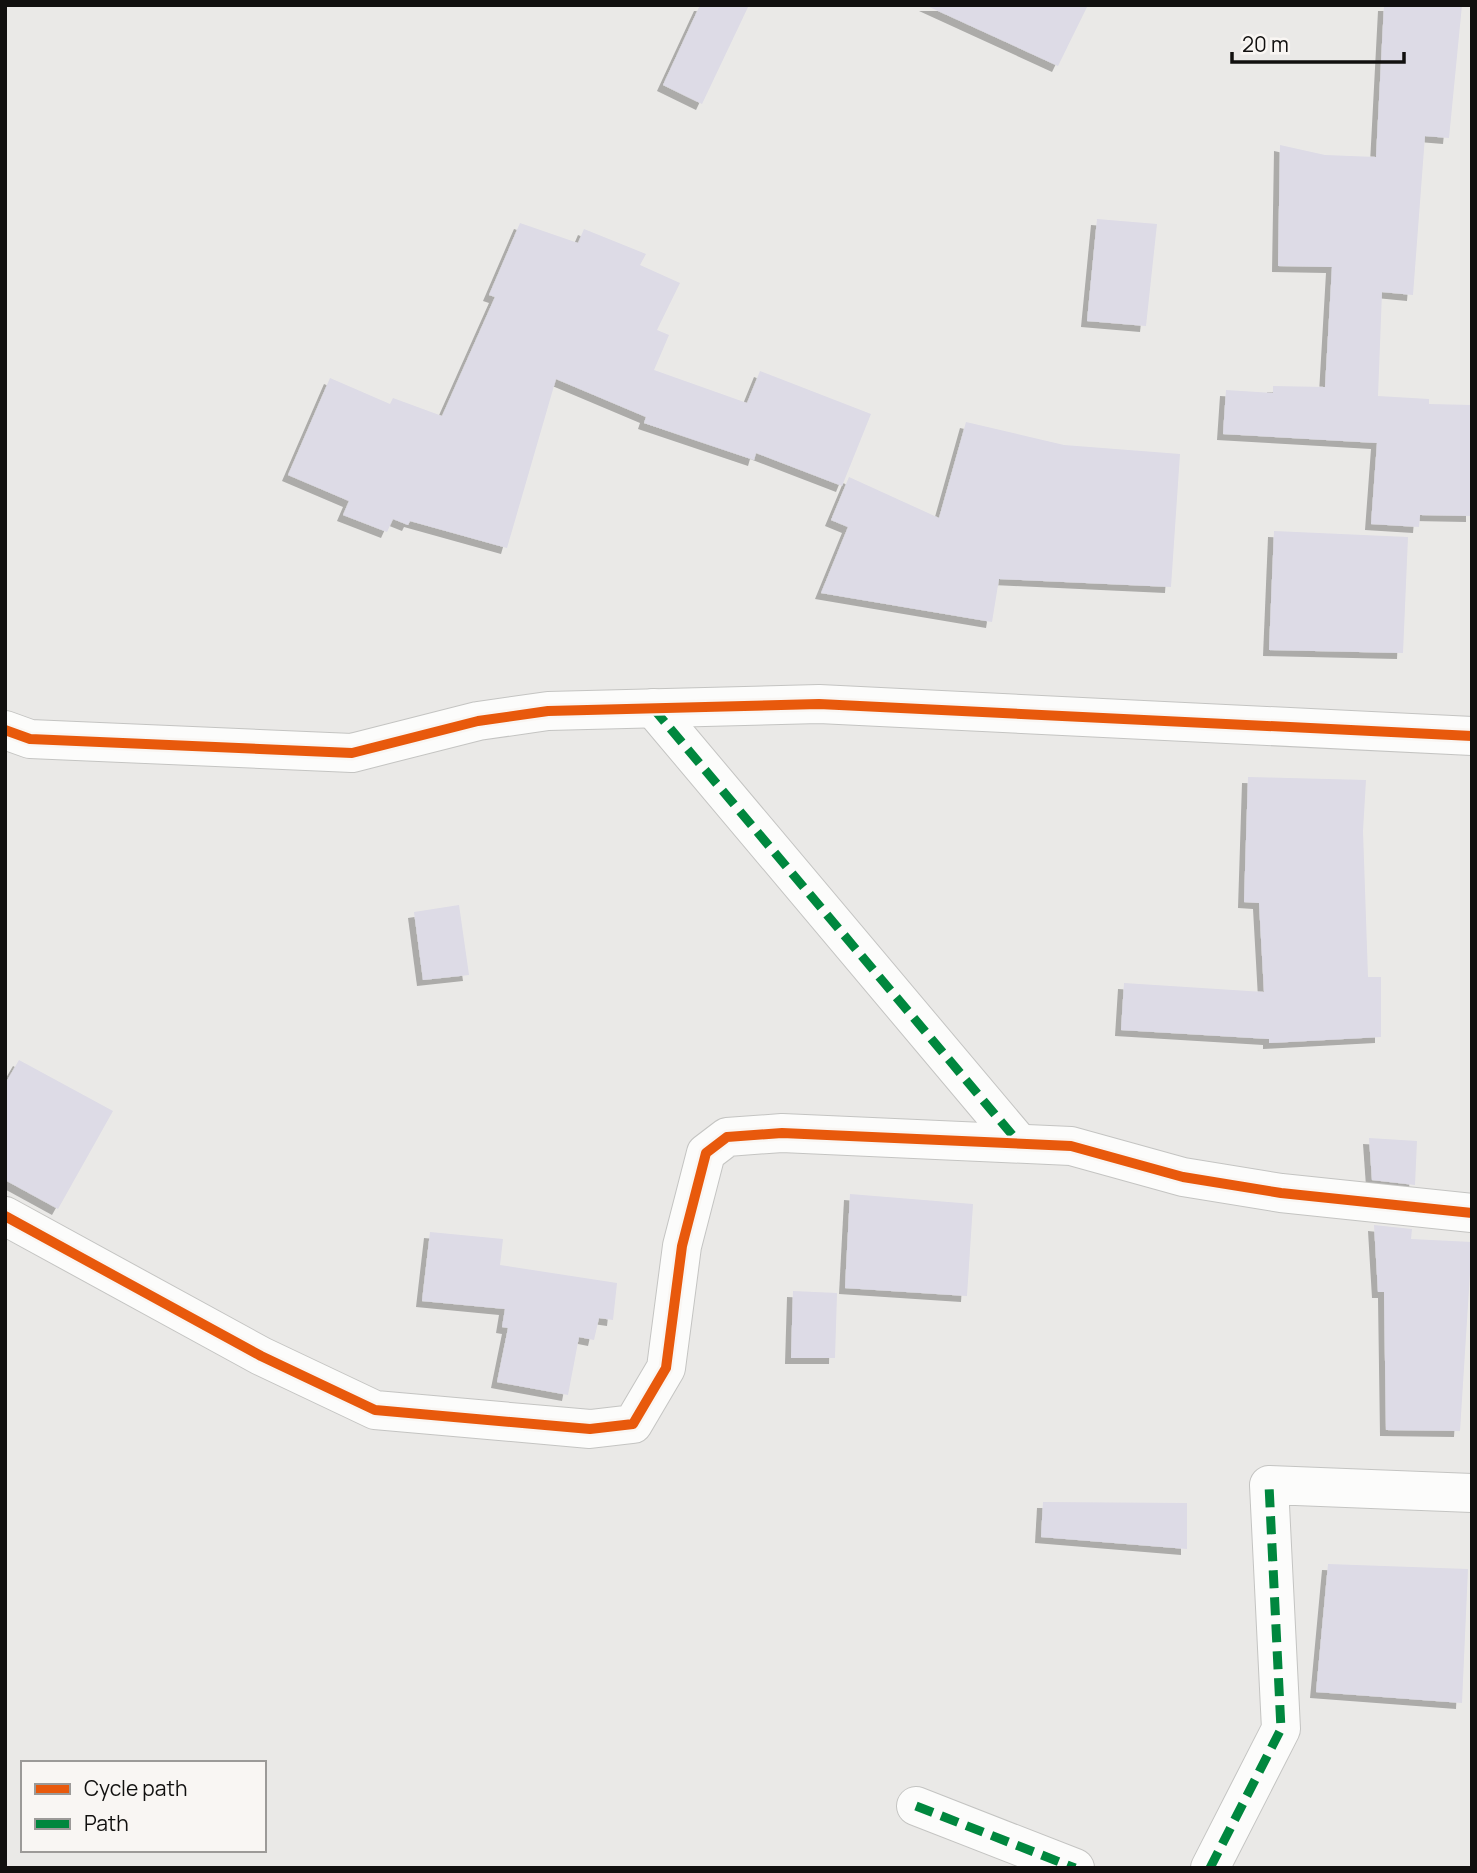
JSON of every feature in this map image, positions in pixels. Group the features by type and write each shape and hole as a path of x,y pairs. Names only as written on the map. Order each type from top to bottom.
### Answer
{"street":[{"path":"6,731 30,739 352,753 478,721 548,711 820,704 1472,736"},
{"path":"653,708 1019,1143"},
{"path":"5,1216 261,1356 375,1410 590,1429 633,1424 666,1368 682,1246 706,1153 727,1137 782,1133 1071,1146 1183,1177 1280,1193 1472,1213"},
{"path":"1210,1868 1281,1729 1269,1485 1472,1493"},
{"path":"916,1806 1075,1868"}],"building":[{"path":"700,5 749,5 702,104 663,85"},
{"path":"925,5 1088,5 1058,66"},
{"path":"1384,5 1462,5 1449,138 1425,136 1413,295 1382,292 1378,396 1429,399 1429,404 1472,405 1472,516 1420,515 1419,527 1371,524 1377,443 1223,434 1226,390 1273,393 1273,386 1325,387 1332,267 1278,266 1280,145 1325,155 1376,157"},
{"path":"1097,219 1157,224 1146,326 1087,321"},
{"path":"520,223 578,243 584,229 646,254 640,265 680,283 657,330 669,335 654,370 747,403 760,371 871,414 842,486 756,453 754,460 644,423 646,417 556,379 507,548 410,521 408,525 393,519 387,532 343,515 349,501 288,475 330,378 390,404 393,398 442,416 495,297 489,295"},
{"path":"966,422 1064,445 1180,454 1171,587 999,579 992,622 821,593 848,527 831,520 849,477 939,518"},
{"path":"1274,531 1408,537 1403,653 1269,650"},
{"path":"1248,777 1366,780 1363,831 1368,977 1381,977 1381,1037 1269,1043 1269,1039 1121,1030 1124,983 1264,992 1259,903 1244,902"},
{"path":"459,905 469,975 423,980 414,912"},
{"path":"19,1060 113,1111 58,1209 5,1180 5,1084"},
{"path":"1369,1138 1417,1141 1415,1185 1372,1180"},
{"path":"850,1194 973,1204 967,1296 845,1288"},
{"path":"1374,1225 1412,1229 1411,1239 1472,1242 1460,1431 1386,1430 1384,1292 1378,1292"},
{"path":"430,1232 503,1239 500,1265 617,1283 613,1320 599,1318 594,1340 579,1337 568,1395 497,1382 508,1328 502,1327 505,1309 422,1301"},
{"path":"793,1291 837,1293 835,1358 791,1358"},
{"path":"1043,1502 1187,1503 1187,1549 1041,1537"},
{"path":"1328,1564 1468,1569 1462,1703 1316,1692"}],"marked path":[{"path":"653,708 1019,1143"},
{"path":"1210,1868 1281,1729 1269,1485"},
{"path":"916,1806 1075,1868"}],"cycle path":[{"path":"5,730 30,739 352,753 478,721 548,711 819,704 1472,736"},
{"path":"5,1216 261,1356 375,1410 590,1429 633,1424 666,1368 682,1246 706,1153 727,1137 782,1133 1071,1146 1183,1177 1281,1193 1472,1213"}]}
